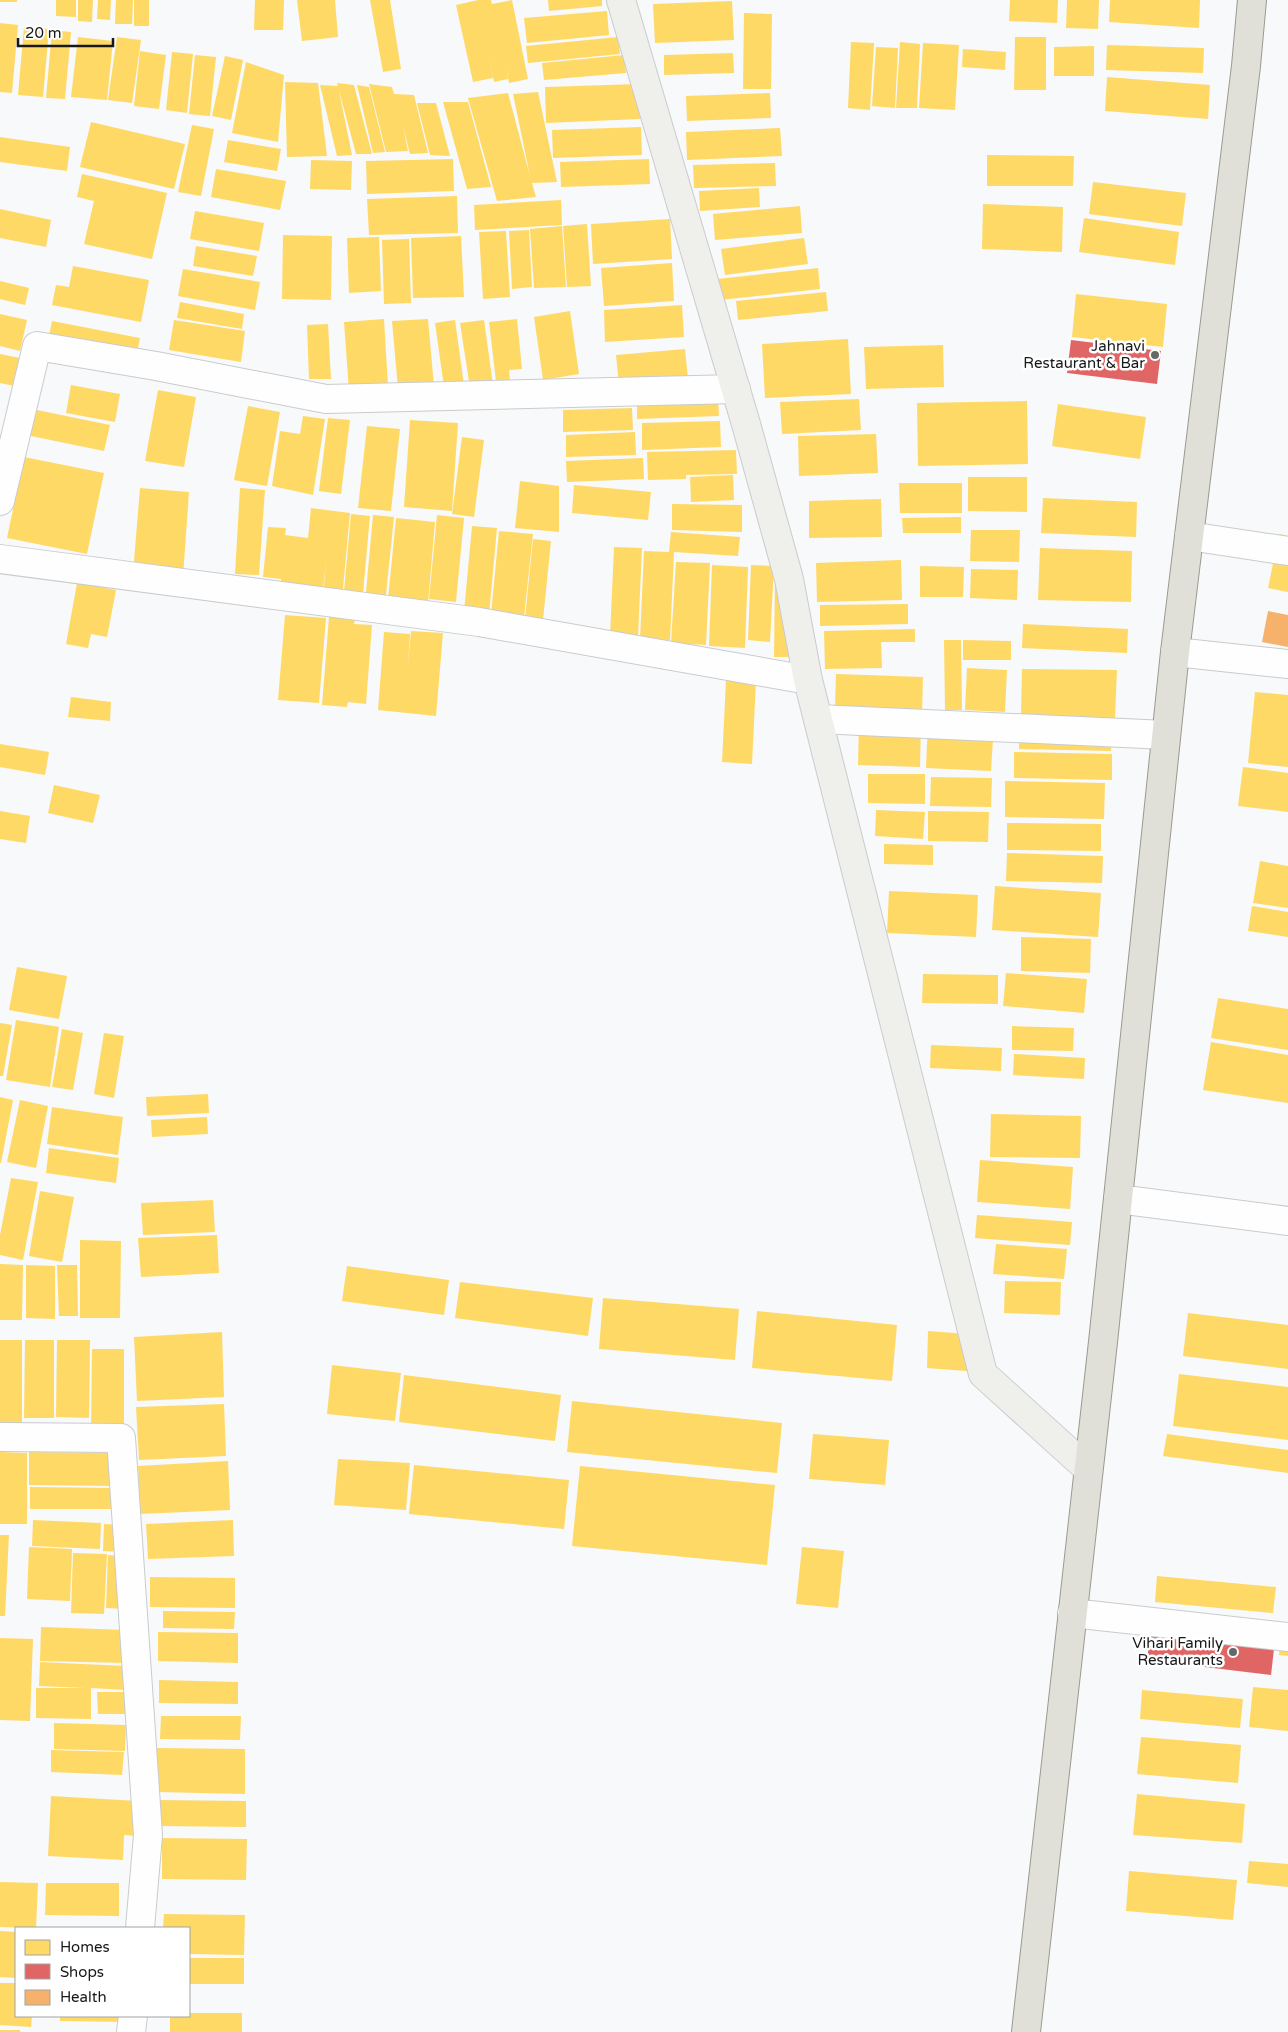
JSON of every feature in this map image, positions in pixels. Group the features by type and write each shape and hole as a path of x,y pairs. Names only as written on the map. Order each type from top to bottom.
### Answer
{"main road":[{"path":"621,0 736,390 789,579 808,680 983,1374 1088,1469"},
{"path":"1026,2032 1118,1200 1175,652 1245,76 1252,0"}],"street":[{"path":"0,501 37,346 156,366 326,399 736,390"},
{"path":"1189,536 1288,551"},
{"path":"0,559 479,622 808,680"},
{"path":"1175,652 1288,664"},
{"path":"818,720 1166,735"},
{"path":"1118,1200 1288,1221"},
{"path":"0,1437 121,1438 148,1835 140,1927"},
{"path":"1072,1613 1288,1637"},
{"path":"131,2032 133,2017"}],"building: Homes":[{"path":"0,0 17,0 17,2 0,2"},
{"path":"56,0 76,0 76,17 56,16"},
{"path":"78,0 93,0 92,22 78,21"},
{"path":"98,0 111,0 110,20 97,19"},
{"path":"116,0 133,0 132,24 115,24"},
{"path":"134,0 149,0 149,26 134,26"},
{"path":"255,0 284,0 283,30 254,30"},
{"path":"297,0 335,0 338,37 302,41"},
{"path":"370,0 390,0 401,69 383,72"},
{"path":"478,0 491,0 492,4 512,0 528,79 509,83 506,66 508,79 494,82 489,57 493,78 473,82 456,5"},
{"path":"548,0 602,0 602,6 549,11"},
{"path":"1010,0 1058,0 1057,23 1009,21"},
{"path":"1067,0 1099,0 1098,29 1066,28"},
{"path":"1110,0 1200,0 1199,28 1109,22"},
{"path":"732,1 734,40 655,43 653,4"},
{"path":"607,11 609,35 527,43 524,18"},
{"path":"744,13 772,14 771,89 743,89"},
{"path":"0,23 18,25 12,93 0,92"},
{"path":"24,27 49,29 43,97 18,95"},
{"path":"52,30 71,32 65,99 46,98"},
{"path":"78,37 113,41 107,100 71,97"},
{"path":"117,37 141,40 132,103 108,100"},
{"path":"618,37 620,54 528,63 526,46"},
{"path":"1015,37 1046,37 1046,90 1014,90"},
{"path":"851,42 874,43 870,110 848,108"},
{"path":"900,42 920,44 917,108 896,108"},
{"path":"923,43 959,45 955,110 919,108"},
{"path":"1107,45 1204,48 1203,73 1106,70"},
{"path":"1094,46 1094,76 1054,76 1054,47"},
{"path":"876,47 898,48 895,108 872,106"},
{"path":"963,49 1006,52 1005,70 962,67"},
{"path":"140,51 166,55 159,109 134,106"},
{"path":"172,52 193,54 187,113 166,110"},
{"path":"733,53 734,73 664,75 664,55"},
{"path":"195,55 216,57 210,116 189,114"},
{"path":"624,55 626,73 544,80 542,63"},
{"path":"225,56 243,60 231,120 212,116"},
{"path":"246,62 284,75 278,142 232,133"},
{"path":"1107,77 1210,85 1208,119 1105,111"},
{"path":"285,82 318,83 327,156 287,157"},
{"path":"337,83 354,85 372,154 356,154"},
{"path":"369,84 392,87 394,94 414,95 428,153 410,154 403,126 408,151 386,152"},
{"path":"639,84 640,119 546,123 545,87"},
{"path":"320,85 338,86 352,155 337,156"},
{"path":"357,85 369,87 385,152 373,153"},
{"path":"538,92 557,182 532,183 536,197 497,201 468,98 508,93 530,176 513,94"},
{"path":"770,93 771,118 687,121 686,96"},
{"path":"443,102 468,102 491,187 467,189"},
{"path":"417,103 436,103 450,156 430,155"},
{"path":"91,122 185,144 174,189 80,167"},
{"path":"192,125 214,129 201,196 178,192"},
{"path":"641,127 642,155 553,158 552,130"},
{"path":"780,128 782,156 687,160 686,132"},
{"path":"0,137 70,147 67,171 0,162"},
{"path":"228,140 281,149 277,171 224,162"},
{"path":"987,155 1074,156 1073,186 987,186"},
{"path":"453,159 454,191 367,194 366,161"},
{"path":"649,159 650,184 561,187 560,162"},
{"path":"311,160 352,161 351,190 310,189"},
{"path":"775,163 776,186 694,188 693,165"},
{"path":"216,169 286,181 280,210 211,197"},
{"path":"82,174 167,193 152,259 84,244 94,201 77,197"},
{"path":"1093,182 1186,193 1182,226 1089,214"},
{"path":"759,188 760,207 700,211 699,191"},
{"path":"457,196 458,233 369,235 367,199"},
{"path":"561,200 562,225 475,230 474,205"},
{"path":"983,204 1063,207 1062,252 982,249"},
{"path":"800,206 802,233 715,240 713,214"},
{"path":"0,209 51,220 46,247 0,238"},
{"path":"195,211 264,223 259,251 190,239"},
{"path":"1084,218 1179,232 1175,265 1079,252"},
{"path":"670,219 672,259 593,264 591,224"},
{"path":"587,224 591,286 567,287 563,226"},
{"path":"562,226 566,287 534,288 530,229"},
{"path":"529,230 532,287 512,289 509,231"},
{"path":"506,231 510,297 483,299 479,232"},
{"path":"283,235 332,236 331,300 282,299"},
{"path":"461,236 464,297 413,298 411,238"},
{"path":"379,237 381,291 349,293 347,238"},
{"path":"804,238 808,264 725,275 721,249"},
{"path":"409,239 411,303 384,304 382,240"},
{"path":"196,246 257,256 253,276 193,266"},
{"path":"672,263 674,301 604,306 601,268"},
{"path":"73,266 149,280 141,322 52,305 56,285 69,287"},
{"path":"818,268 820,289 720,300 717,279"},
{"path":"183,269 260,282 255,310 178,296"},
{"path":"0,281 29,288 25,305 0,299"},
{"path":"826,292 828,311 738,320 736,301"},
{"path":"1076,294 1167,304 1163,347 1072,337"},
{"path":"180,302 244,314 242,329 177,318"},
{"path":"682,305 684,337 605,342 604,310"},
{"path":"570,311 579,374 543,380 534,317"},
{"path":"0,314 27,320 20,351 0,346"},
{"path":"384,319 389,403 349,391 344,322"},
{"path":"428,319 435,397 399,400 392,321"},
{"path":"517,319 522,369 509,370 510,380 496,381 489,322"},
{"path":"174,320 245,331 241,362 169,350"},
{"path":"455,320 464,385 444,387 435,323"},
{"path":"484,320 493,385 470,388 460,323"},
{"path":"52,321 140,338 134,368 46,351"},
{"path":"328,324 331,379 309,379 307,325"},
{"path":"848,339 851,394 765,398 762,344"},
{"path":"943,345 944,387 866,389 864,347"},
{"path":"685,349 688,379 619,385 616,355"},
{"path":"0,354 20,358 14,386 0,383"},
{"path":"71,385 120,394 115,422 66,413"},
{"path":"158,390 196,397 184,467 145,461"},
{"path":"718,396 719,416 637,419 637,399"},
{"path":"859,399 861,430 782,434 780,402"},
{"path":"1027,401 1028,464 918,466 917,403"},
{"path":"1058,404 1146,417 1140,459 1052,446"},
{"path":"248,406 280,412 267,486 234,480"},
{"path":"632,408 633,430 563,432 563,410"},
{"path":"32,409 110,425 104,451 26,435"},
{"path":"303,416 325,419 313,495 272,486 280,431 300,434"},
{"path":"328,418 350,420 341,494 319,491"},
{"path":"410,420 458,423 452,511 404,507"},
{"path":"720,421 721,447 642,450 642,423"},
{"path":"367,426 400,429 391,511 358,508"},
{"path":"635,432 636,455 566,457 566,435"},
{"path":"876,434 878,473 799,476 798,436"},
{"path":"462,437 484,440 474,517 452,514"},
{"path":"736,450 737,474 686,475 686,479 648,480 647,452"},
{"path":"24,457 104,473 87,554 7,538"},
{"path":"643,458 644,479 567,482 566,461"},
{"path":"733,475 734,500 691,502 690,477"},
{"path":"968,477 1027,477 1027,512 968,511"},
{"path":"520,481 559,486 559,532 515,528"},
{"path":"899,483 962,483 962,513 900,513"},
{"path":"574,485 651,492 648,520 572,513"},
{"path":"140,488 189,492 183,577 133,573"},
{"path":"240,488 265,490 259,575 235,574"},
{"path":"1043,498 1137,502 1136,537 1041,533"},
{"path":"881,499 882,537 809,538 809,501"},
{"path":"672,504 742,505 742,532 672,530"},
{"path":"311,508 350,513 342,599 323,598 326,560 322,600 281,587 281,579 263,577 268,527 286,528 285,535 308,538"},
{"path":"351,514 370,516 362,604 343,602"},
{"path":"373,515 394,517 385,604 365,603"},
{"path":"437,515 464,518 456,602 429,599"},
{"path":"961,517 961,533 903,533 902,518"},
{"path":"396,518 435,522 428,603 388,599"},
{"path":"472,526 497,528 489,615 464,612"},
{"path":"971,530 1020,530 1019,562 970,561"},
{"path":"499,531 533,534 524,617 491,614"},
{"path":"671,532 740,537 738,556 674,552 670,640 640,639 644,551 669,552"},
{"path":"1279,534 1288,536 1288,592 1268,588"},
{"path":"533,539 551,541 543,620 525,618"},
{"path":"614,547 642,548 638,637 610,636"},
{"path":"1040,548 1132,551 1131,602 1038,600"},
{"path":"901,560 902,600 817,602 816,563"},
{"path":"676,562 710,563 706,645 671,643"},
{"path":"712,565 748,567 745,648 709,646"},
{"path":"751,565 774,566 770,642 748,640"},
{"path":"920,566 964,567 963,597 920,597"},
{"path":"971,569 1018,570 1017,600 970,598"},
{"path":"775,575 794,657 774,657"},
{"path":"77,583 116,590 107,637 91,634 88,648 66,644"},
{"path":"908,604 908,624 820,626 820,605"},
{"path":"285,615 326,618 319,703 278,700"},
{"path":"329,617 355,620 354,624 372,625 366,704 348,702 347,707 322,705"},
{"path":"1023,624 1128,629 1127,653 1022,648"},
{"path":"915,629 915,642 881,642 882,668 825,669 824,631"},
{"path":"411,631 443,633 436,716 378,710 384,632 410,634 408,666"},
{"path":"944,640 961,640 962,710 945,710"},
{"path":"963,640 1011,641 1011,660 963,660"},
{"path":"967,668 1007,670 1005,712 965,710"},
{"path":"1022,669 1117,670 1115,718 1021,716"},
{"path":"836,674 923,677 922,713 835,710"},
{"path":"726,680 756,681 752,764 722,762"},
{"path":"1255,692 1288,695 1288,767 1248,763"},
{"path":"71,697 111,702 110,721 68,717"},
{"path":"1019,720 1112,722 1111,751 1019,749"},
{"path":"859,721 921,723 920,767 858,765"},
{"path":"928,721 994,724 991,771 926,768"},
{"path":"0,744 49,752 45,775 0,767"},
{"path":"1014,752 1112,754 1112,780 1014,778"},
{"path":"1243,767 1288,773 1288,812 1238,806"},
{"path":"868,774 925,774 925,804 868,803"},
{"path":"931,777 992,778 991,807 930,806"},
{"path":"1005,781 1105,783 1104,819 1005,817"},
{"path":"54,785 100,795 93,823 48,813"},
{"path":"876,810 925,812 923,839 875,836"},
{"path":"0,811 30,816 26,843 0,839"},
{"path":"928,811 989,812 988,842 928,841"},
{"path":"1007,823 1101,824 1101,851 1007,850"},
{"path":"884,844 933,845 933,865 884,864"},
{"path":"1007,853 1103,856 1102,883 1006,881"},
{"path":"1260,861 1288,866 1288,908 1253,903"},
{"path":"995,886 1101,893 1098,937 992,930"},
{"path":"889,891 978,895 976,937 887,933"},
{"path":"1252,906 1288,912 1288,937 1248,931"},
{"path":"1021,937 1091,939 1090,973 1021,971"},
{"path":"17,967 67,976 59,1019 9,1010"},
{"path":"1006,973 1087,979 1084,1013 1003,1006"},
{"path":"923,974 998,975 998,1004 922,1003"},
{"path":"1218,998 1288,1009 1288,1050 1211,1038"},
{"path":"16,1020 59,1027 50,1087 6,1080"},
{"path":"0,1023 12,1025 3,1076 0,1076"},
{"path":"1012,1026 1074,1028 1073,1051 1012,1050"},
{"path":"62,1029 83,1033 73,1090 52,1087"},
{"path":"104,1033 124,1036 114,1098 94,1094"},
{"path":"1211,1042 1288,1055 1288,1103 1203,1090"},
{"path":"931,1045 1002,1048 1001,1071 930,1068"},
{"path":"1014,1054 1085,1058 1084,1079 1013,1075"},
{"path":"208,1094 209,1113 147,1116 146,1097"},
{"path":"0,1097 13,1100 1,1163 0,1163"},
{"path":"20,1100 48,1106 36,1168 7,1162"},
{"path":"52,1107 123,1117 118,1155 47,1144"},
{"path":"991,1114 1081,1116 1080,1158 990,1157"},
{"path":"207,1117 208,1134 152,1137 151,1120"},
{"path":"49,1148 119,1158 116,1183 46,1173"},
{"path":"980,1160 1073,1167 1070,1209 977,1202"},
{"path":"11,1178 38,1182 23,1260 0,1255 0,1235"},
{"path":"40,1191 74,1197 62,1262 29,1256"},
{"path":"213,1200 215,1232 143,1235 141,1203"},
{"path":"977,1215 1072,1222 1070,1245 975,1238"},
{"path":"217,1235 219,1273 141,1277 138,1238"},
{"path":"80,1240 121,1241 120,1318 80,1318"},
{"path":"996,1244 1067,1249 1064,1279 993,1274"},
{"path":"0,1264 23,1265 22,1320 0,1320"},
{"path":"26,1265 55,1266 55,1319 26,1318"},
{"path":"57,1265 77,1265 78,1316 59,1316"},
{"path":"347,1266 449,1280 444,1315 342,1301"},
{"path":"1005,1281 1061,1282 1060,1315 1004,1313"},
{"path":"460,1282 593,1298 588,1336 455,1318"},
{"path":"603,1298 739,1309 735,1360 599,1349"},
{"path":"757,1311 897,1325 892,1381 752,1368"},
{"path":"1188,1313 1288,1325 1288,1369 1183,1356"},
{"path":"928,1331 981,1335 978,1372 927,1368"},
{"path":"222,1332 224,1397 137,1401 134,1337"},
{"path":"0,1340 22,1340 22,1430 0,1430"},
{"path":"25,1340 54,1340 54,1418 24,1418"},
{"path":"57,1340 90,1340 89,1418 56,1417"},
{"path":"92,1349 124,1349 124,1435 91,1434"},
{"path":"332,1365 401,1373 395,1421 327,1414"},
{"path":"1179,1374 1288,1387 1288,1440 1173,1426"},
{"path":"404,1375 561,1395 555,1441 399,1422"},
{"path":"572,1401 782,1423 777,1473 567,1452"},
{"path":"224,1404 226,1456 139,1460 136,1407"},
{"path":"813,1434 889,1440 885,1485 809,1479"},
{"path":"1167,1434 1288,1450 1288,1473 1163,1456"},
{"path":"0,1452 27,1453 27,1524 0,1524"},
{"path":"29,1452 113,1453 113,1486 29,1485"},
{"path":"338,1459 410,1463 406,1510 334,1505"},
{"path":"228,1461 230,1510 140,1514 138,1466"},
{"path":"414,1465 569,1480 564,1529 409,1514"},
{"path":"580,1466 775,1485 767,1565 572,1546"},
{"path":"30,1487 114,1488 114,1509 30,1509"},
{"path":"33,1520 101,1523 100,1549 32,1546"},
{"path":"233,1520 234,1556 148,1559 146,1524"},
{"path":"104,1524 124,1525 123,1552 103,1551"},
{"path":"0,1535 9,1535 5,1616 0,1616"},
{"path":"29,1547 72,1549 70,1601 27,1599"},
{"path":"802,1547 844,1551 838,1608 796,1604"},
{"path":"73,1553 107,1554 104,1614 71,1613"},
{"path":"108,1555 127,1557 124,1609 106,1608"},
{"path":"1157,1576 1276,1587 1273,1613 1155,1602"},
{"path":"150,1577 235,1578 235,1608 150,1607"},
{"path":"163,1611 235,1612 234,1629 163,1628"},
{"path":"41,1627 127,1630 126,1663 40,1661"},
{"path":"158,1632 238,1633 238,1663 158,1661"},
{"path":"1281,1632 1288,1632 1288,1656 1279,1655"},
{"path":"0,1638 33,1639 30,1721 0,1720"},
{"path":"40,1662 126,1666 125,1690 91,1688 91,1719 36,1718 36,1688 85,1688 39,1686"},
{"path":"159,1680 238,1682 238,1704 159,1703"},
{"path":"1253,1687 1288,1690 1288,1731 1249,1727"},
{"path":"1142,1690 1243,1699 1240,1728 1140,1719"},
{"path":"97,1692 129,1692 129,1714 98,1714"},
{"path":"161,1716 241,1716 240,1740 160,1739"},
{"path":"54,1723 126,1725 125,1751 54,1749"},
{"path":"1141,1737 1241,1745 1238,1783 1137,1774"},
{"path":"157,1748 245,1749 245,1794 156,1792"},
{"path":"51,1750 124,1752 122,1775 51,1772"},
{"path":"1137,1794 1245,1804 1242,1843 1133,1835"},
{"path":"51,1796 138,1801 137,1836 124,1835 123,1860 48,1856"},
{"path":"157,1800 246,1801 246,1827 157,1826"},
{"path":"162,1838 247,1839 246,1880 162,1879"},
{"path":"1249,1861 1288,1864 1288,1887 1247,1883"},
{"path":"1129,1871 1237,1880 1233,1920 1126,1911"},
{"path":"0,1882 38,1883 36,1927 0,1927"},
{"path":"46,1883 119,1883 119,1916 45,1915"},
{"path":"164,1914 245,1915 244,1955 190,1954 190,1927 163,1927"},
{"path":"0,1931 15,1932 15,1978 0,1977"},
{"path":"190,1958 244,1958 244,1984 190,1984"},
{"path":"0,1983 15,1983 15,2017 32,2017 31,2027 0,2025"},
{"path":"190,2013 242,2013 242,2032 170,2032 170,2017 190,2017"},
{"path":"60,2017 124,2017 124,2022 60,2021"},
{"path":"0,2030 20,2030 20,2032 0,2032"}],"building: Shops":[{"path":"1071,340 1161,351 1157,384 1067,373"},
{"path":"1153,1608 1277,1623 1271,1675 1147,1660"}],"building: Health":[{"path":"1268,611 1288,615 1288,647 1262,642"}],"place":[{"name":"Jahnavi Restaurant & Bar","path":"1155,355"},
{"name":"Vihari Family Restaurants","path":"1233,1652"}]}
